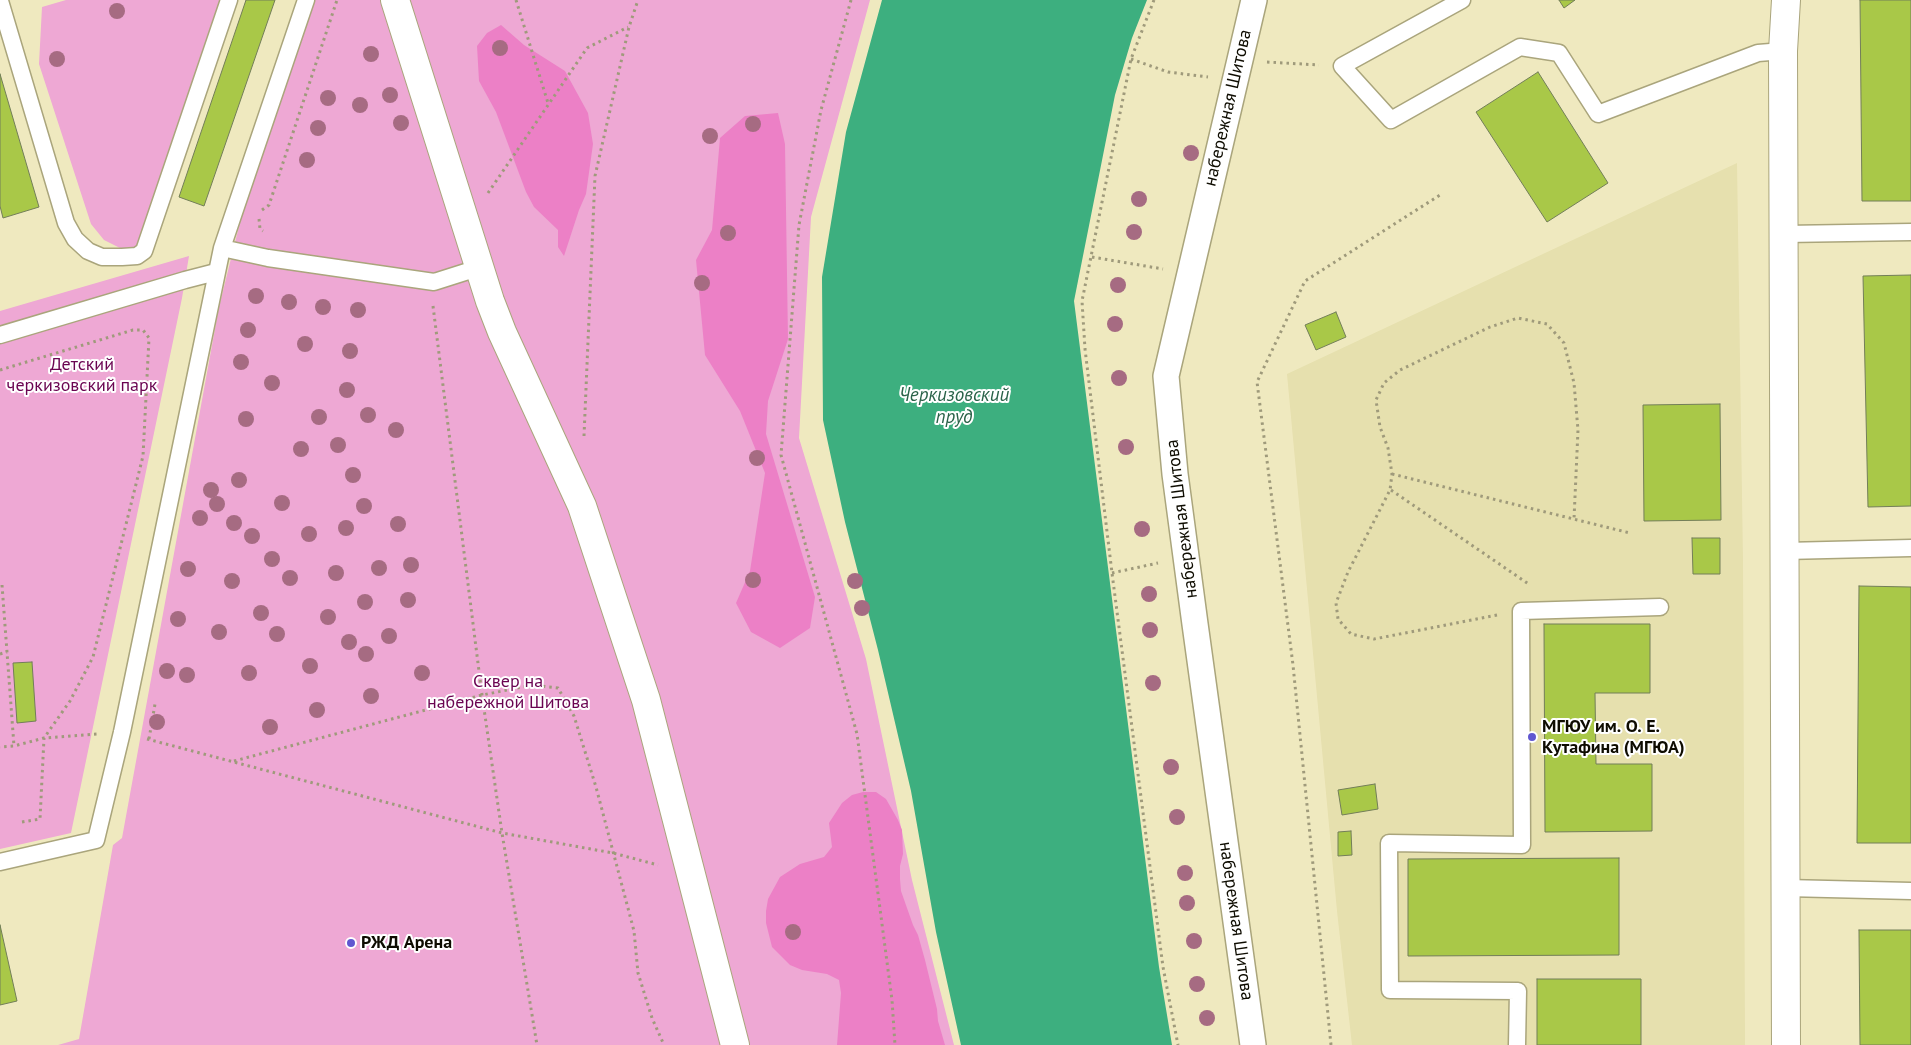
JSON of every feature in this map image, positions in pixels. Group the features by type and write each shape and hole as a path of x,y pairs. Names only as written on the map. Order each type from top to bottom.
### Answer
{"street":[{"path":"395,0 478,268 502,332 582,506 646,700 735,1045"},
{"name":"набережная Шитова","path":"1253,1045 1186,557 1166,376 1236,70 1254,0"},
{"path":"1786,0 1783,51 1786,1045"}],"lane":[{"path":"0,1 66,223 75,238 88,251 102,256 122,257 137,256 144,251 229,0"},
{"path":"0,862 96,840 122,732 222,248 306,0"},
{"path":"1462,0 1342,66 1391,120 1520,47 1559,53 1598,114 1758,53 1783,51"},
{"path":"1785,234 1911,232"},
{"path":"222,248 268,258 434,282 478,268"},
{"path":"0,335 216,272"},
{"path":"1785,551 1911,548"},
{"path":"1517,1045 1518,991 1390,990 1389,843 1522,845 1521,611 1660,607"},
{"path":"1786,888 1911,891"}],"path":[{"path":"266,234 260,229 258,213 269,205 337,0"},
{"path":"516,0 548,103"},
{"path":"584,444 595,176 629,27 638,0"},
{"path":"851,0 821,110 798,225 781,455 857,734 887,960 895,1045"},
{"path":"1154,0 1131,59 1082,301 1085,349 1112,573 1163,967 1178,1045"},
{"path":"484,199 587,48 629,27"},
{"path":"1131,59 1168,72 1342,66"},
{"path":"1331,1045 1292,665 1257,382 1305,281 1440,195"},
{"path":"1092,257 1190,274"},
{"path":"433,300 482,695 502,833 537,1045"},
{"path":"1521,611 1374,639 1351,634 1338,619 1336,603 1348,572 1390,490 1392,474 1388,448 1380,427 1376,400 1384,383 1400,370 1490,327 1518,318 1547,324 1564,343 1574,383 1578,430 1574,519"},
{"path":"0,370 133,330 143,330 149,338 143,456 93,657 70,701 44,738 14,746 0,747"},
{"path":"1392,474 1630,533"},
{"path":"1390,490 1566,609"},
{"path":"1112,573 1141,567"},
{"path":"2,585 14,746"},
{"path":"0,654 7,652"},
{"path":"613,854 502,833 234,762 482,695 534,685 558,688 574,716 596,787 634,931 638,973 652,1018 664,1045"},
{"path":"149,739 156,700"}],"shaded area":[{"path":"501,25 524,45 565,71 588,113 593,144 586,194 564,256 558,247 558,230 534,207 526,192 496,112 479,81 477,46 487,33"},
{"path":"778,113 785,144 788,339 768,401 766,434 815,597 810,628 780,648 751,632 736,603 750,571 765,473 740,411 705,355 696,260 712,230 720,138 745,116"},
{"name":"МГЮУ им. О. Е. Кутафина (МГЮА)","path":"1737,163 1743,562 1745,1045 1352,1045 1337,911 1287,374"},
{"path":"863,792 876,792 886,799 902,830 901,891 918,935 945,1045 837,1045 841,993 839,980 827,974 802,970 790,965 772,947 766,923 766,911 768,899 780,877 800,864 824,857 832,847 829,823 842,803 852,795"}],"green space":[{"path":"66,0 224,0 136,252 126,251 104,240 91,224 39,64 42,7"},
{"name":"Сквер на набережной Шитова","path":"314,0 870,0 811,217 799,438 866,659 912,880 954,1045 58,1045 79,1039 113,845 122,838 219,307 245,202"},
{"name":"Детский черкизовский парк","path":"189,256 182,298 71,833 0,849 0,311"}],"water":[{"name":"Черкизовский пруд","path":"882,0 1147,0 1132,38 1115,95 1074,301 1159,967 1172,1045 961,1045 936,932 911,791 878,650 845,522 823,420 822,277 846,132"}],"building":[{"path":"246,0 275,0 204,206 179,197"},
{"path":"1559,0 1575,0 1564,8"},
{"path":"1860,0 1911,0 1911,201 1862,201"},
{"path":"1538,72 1608,183 1547,222 1476,112"},
{"path":"0,74 39,207 3,218 0,206"},
{"path":"1911,275 1911,506 1868,507 1863,276"},
{"path":"1336,312 1346,337 1316,350 1305,325"},
{"path":"1720,404 1721,520 1644,521 1643,405"},
{"path":"1692,538 1720,538 1720,574 1693,574"},
{"path":"1859,586 1911,587 1911,843 1857,843"},
{"path":"1544,624 1650,624 1650,693 1595,693 1596,764 1652,764 1652,831 1545,832"},
{"path":"32,662 36,721 17,723 13,663"},
{"path":"1375,784 1378,809 1342,815 1338,790"},
{"path":"1351,831 1352,855 1338,856 1338,832"},
{"path":"1619,858 1619,955 1408,956 1408,859"},
{"path":"0,925 17,1001 0,1005"},
{"path":"1859,930 1911,930 1911,1045 1860,1045"},
{"path":"1537,979 1641,979 1641,1045 1537,1045"}],"place":[{"name":"МГЮУ им. О. Е. Кутафина (МГЮА)","path":"1532,737"},
{"name":"РЖД Арена","path":"351,943"}]}
